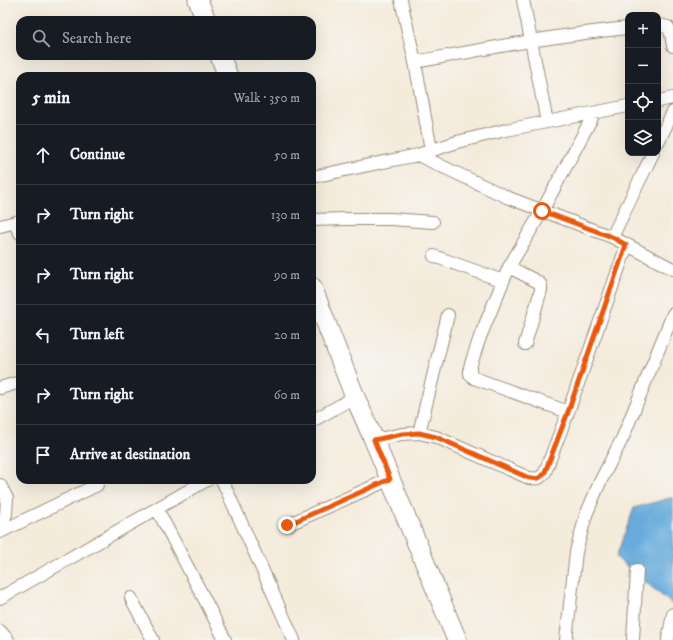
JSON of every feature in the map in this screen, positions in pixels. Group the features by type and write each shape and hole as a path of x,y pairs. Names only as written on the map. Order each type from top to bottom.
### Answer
{"main road":[{"path":"198,0 204,16"},
{"path":"222,60 226,72"},
{"path":"316,297 355,397 457,640"}],"street":[{"path":"401,0 431,150"},
{"path":"523,0 547,122"},
{"path":"666,24 671,34 673,46"},
{"path":"414,62 531,41 625,28"},
{"path":"661,100 673,98"},
{"path":"316,176 418,155 457,142 506,130 594,114 625,107"},
{"path":"661,136 673,112"},
{"path":"568,412 474,378 470,374 470,367 480,337 509,267 542,211 594,114"},
{"path":"418,155 509,198 612,237 673,269"},
{"path":"612,237 652,156"},
{"path":"316,220 391,219 433,222"},
{"path":"0,226 16,222"},
{"path":"374,440 402,434 419,433 436,437 529,478 537,479 542,476 545,472 568,412 626,245"},
{"path":"434,256 503,281"},
{"path":"509,267 541,285 541,290 525,344"},
{"path":"566,640 576,552 586,515 600,482 623,437 673,314"},
{"path":"419,433 448,315"},
{"path":"0,388 16,383"},
{"path":"316,419 355,397"},
{"path":"287,525 390,479"},
{"path":"0,598 200,484"},
{"path":"224,484 294,640"},
{"path":"0,485 7,498 6,514 0,532"},
{"path":"0,532 97,485"},
{"path":"156,509 226,640"},
{"path":"633,640 637,570"},
{"path":"131,598 153,640"},
{"path":"668,640 673,614"},
{"path":"0,631 8,640"}],"water":[{"path":"673,497 673,605 616,557 634,508"}],"route":[{"path":"287,525 390,479 374,440 402,434 419,433 436,437 529,478 537,479 542,476 545,472 568,412 626,245 612,237 542,211"}]}
